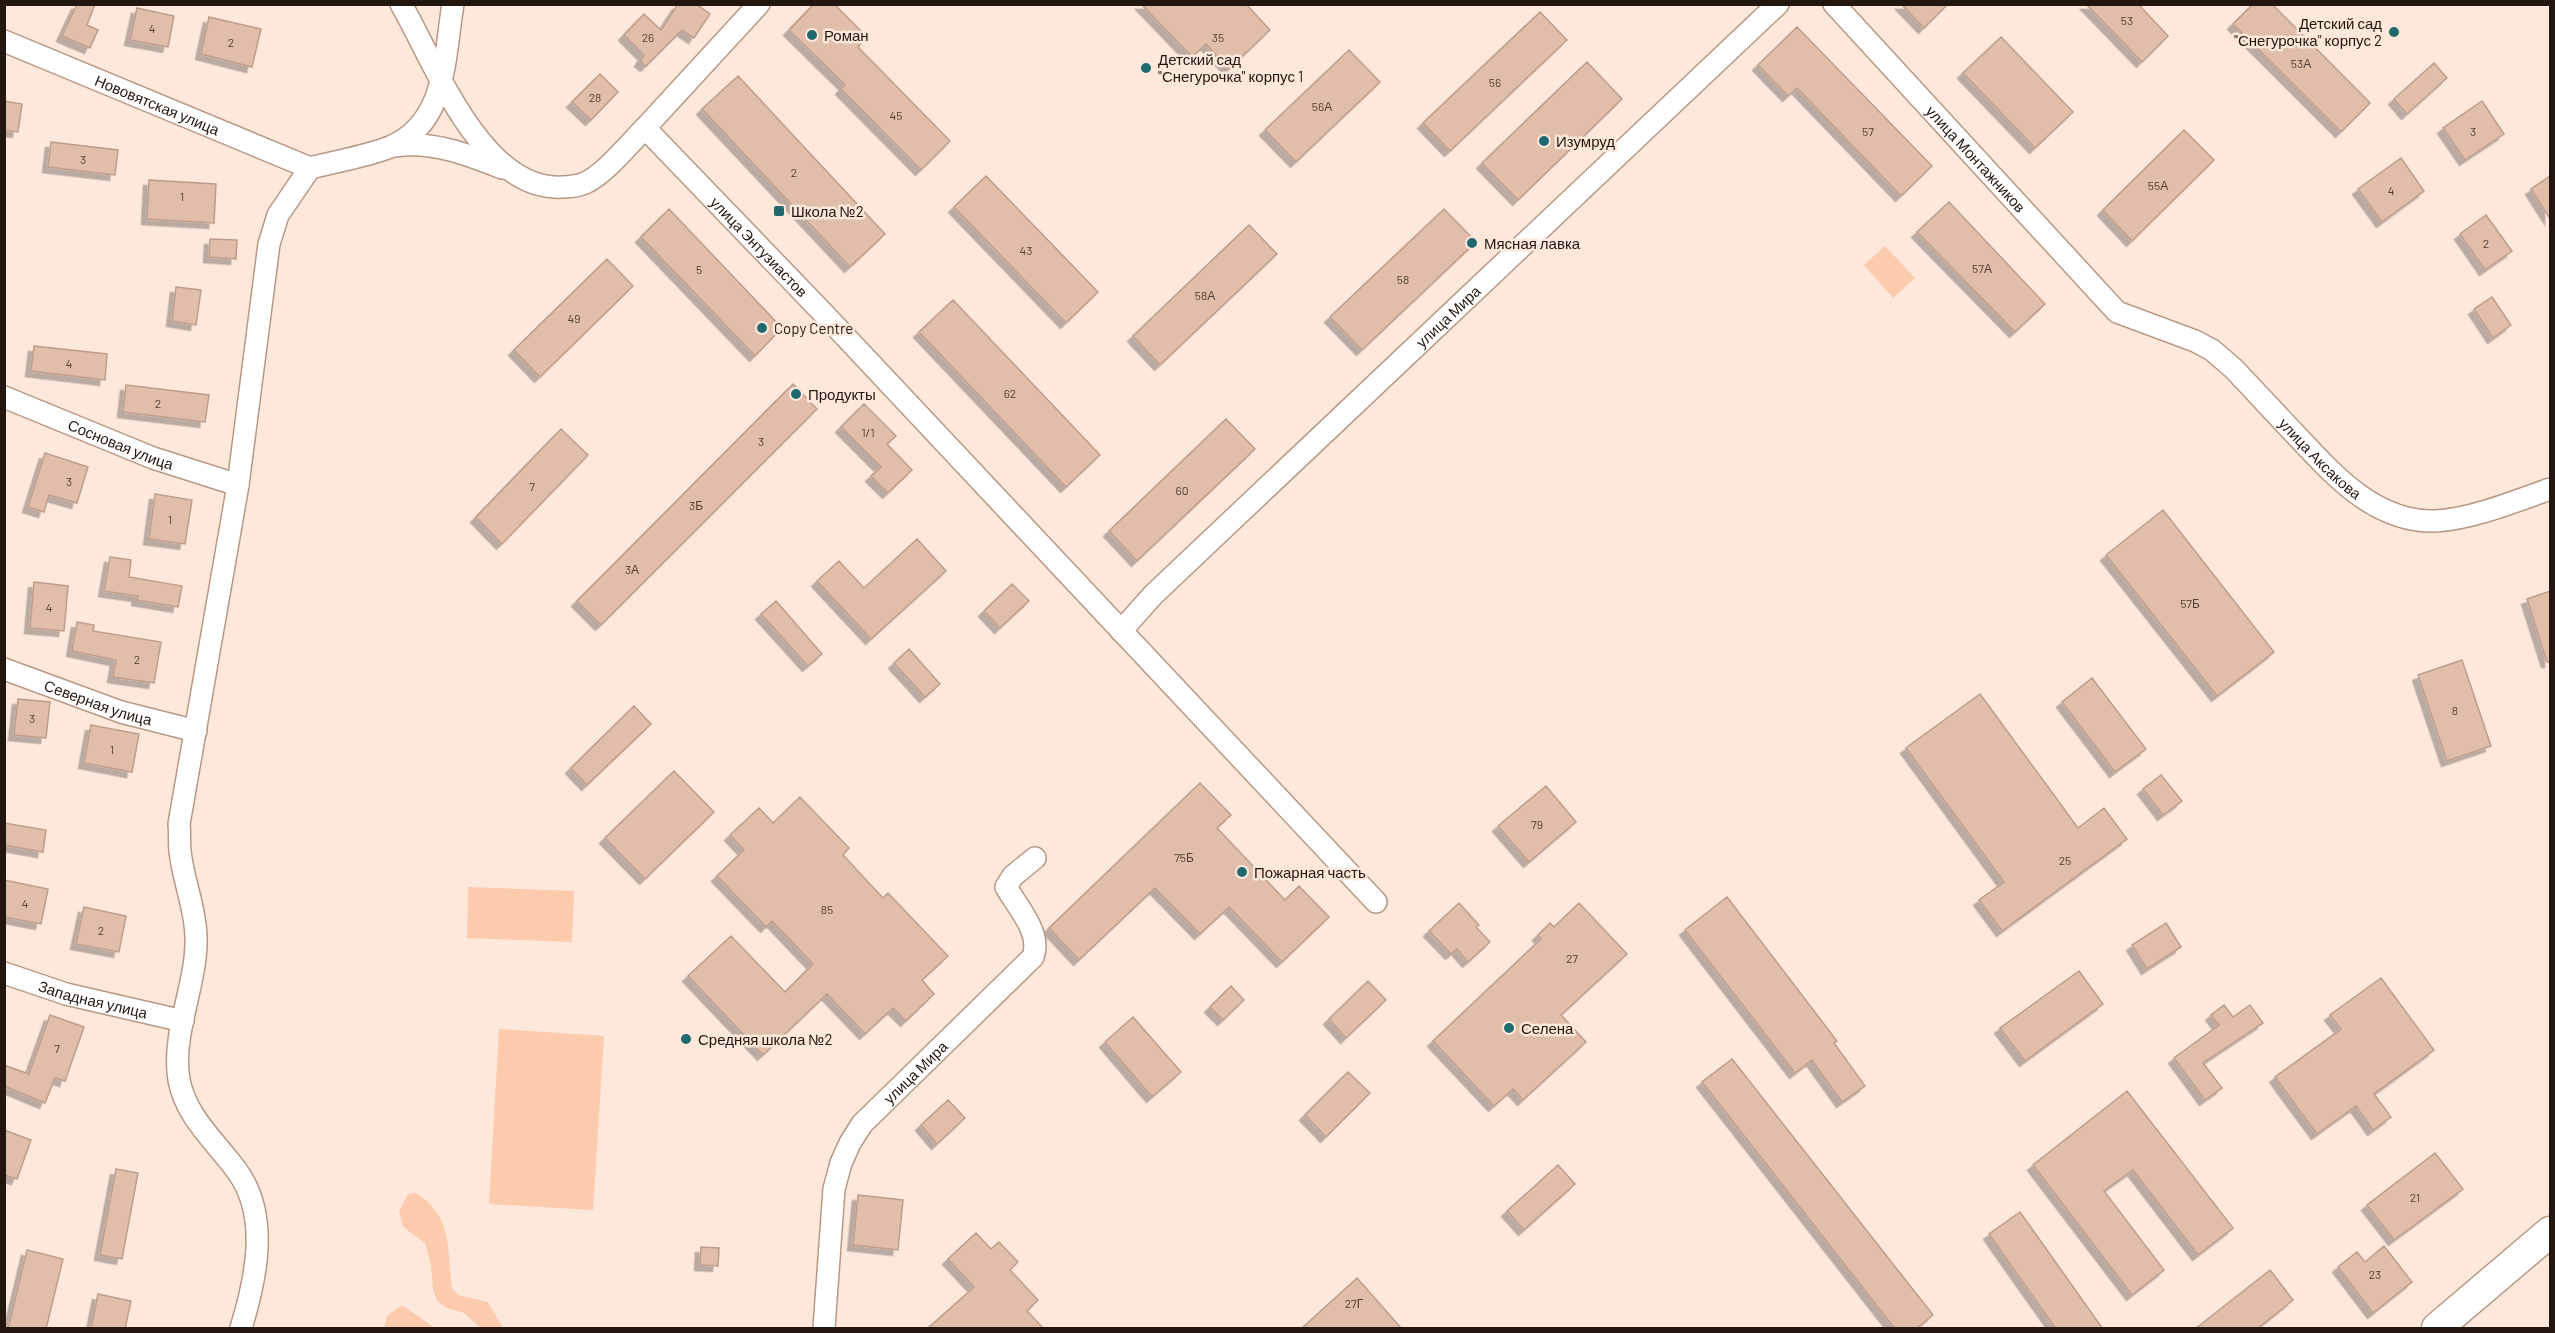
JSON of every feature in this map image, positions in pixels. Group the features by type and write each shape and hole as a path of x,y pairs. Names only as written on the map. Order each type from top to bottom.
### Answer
{"street":[{"path":"401,4 458,112 476,137 514,172"},
{"path":"390,147 419,129 435,102 453,4"},
{"path":"241,1329 256,1264 256,1228 252,1200 238,1172 197,1122 184,1099 178,1069 196,937 194,907 180,851 179,824 238,485 269,244 278,215 310,168 408,144 426,145 459,153 552,188 584,183 598,173 645,128 759,4"},
{"name":"улица Мира","path":"1121,631 1162,587 1778,4"},
{"name":"улица Монтажников","path":"1834,4 2117,312"},
{"name":"Нововятская улица","path":"4,41 310,168"},
{"name":"улица Энтузиастов","path":"645,128 839,330 1376,902"},
{"name":"улица Аксакова","path":"2117,312 2195,341 2212,350 2233,368 2350,489 2394,515 2417,520 2455,518 2550,489"},
{"name":"Сосновая улица","path":"4,397 153,458 238,485"},
{"name":"Северная улица","path":"4,669 121,712 196,731"},
{"name":"улица Мира","path":"824,1329 834,1189 841,1163 862,1124 1033,957 1036,942 1033,933 1006,887 1013,876 1035,858"},
{"name":"Западная улица","path":"4,973 66,994 183,1021"},
{"path":"2437,1329 2550,1232"}],"shaded area":[{"path":"1885,246 1915,278 1893,298 1864,265"},
{"path":"468,887 574,891 572,942 467,938"},
{"path":"499,1029 604,1036 593,1210 489,1204"},
{"path":"416,1193 437,1212 442,1223 448,1247 452,1288 458,1295 488,1302 503,1328 481,1328 464,1313 447,1308 437,1301 425,1243 403,1227 399,1212 408,1194"},
{"path":"402,1305 435,1328 384,1328 387,1316"}],"building":[{"path":"77,4 95,4 87,25 98,30 90,48 62,36"},
{"path":"678,4 696,4 710,14 694,38 682,30 646,66 640,61 644,55 624,35 644,14 661,30"},
{"path":"814,4 834,4 867,37 858,47 950,141 921,170 841,89 845,85 789,30"},
{"path":"1141,4 1246,4 1270,30 1229,69 1206,44 1192,57"},
{"path":"1901,4 1948,4 1924,28"},
{"path":"2086,4 2138,4 2168,36 2142,62"},
{"path":"2253,4 2272,4 2370,103 2341,132 2233,24"},
{"path":"137,8 174,16 168,47 130,40"},
{"path":"1540,12 1567,40 1450,151 1423,123"},
{"path":"209,17 261,29 252,67 201,54"},
{"path":"1797,27 1932,166 1901,196 1797,88 1788,96 1758,65"},
{"path":"2001,37 2073,112 2035,148 1963,73"},
{"path":"1349,50 1380,82 1296,162 1265,130"},
{"path":"1587,62 1622,99 1518,200 1482,163"},
{"path":"2434,63 2447,78 2407,114 2394,99"},
{"path":"600,74 618,92 591,120 572,102"},
{"path":"738,76 885,234 850,267 702,109"},
{"path":"4,101 22,104 18,132 4,130"},
{"path":"2482,101 2504,134 2465,160 2443,128"},
{"path":"2184,130 2214,160 2132,241 2103,210"},
{"path":"51,142 118,150 115,175 48,167"},
{"path":"2401,158 2424,191 2382,222 2358,189"},
{"path":"986,176 1098,292 1066,323 954,207"},
{"path":"2550,176 2550,219 2531,189"},
{"path":"149,180 216,184 214,223 147,219"},
{"path":"1949,202 2045,304 2015,332 1917,232"},
{"path":"669,209 782,328 755,356 641,237"},
{"path":"1444,209 1476,242 1362,350 1330,317"},
{"path":"2486,215 2512,251 2485,270 2460,234"},
{"path":"1249,225 1277,254 1160,365 1133,336"},
{"path":"210,239 237,240 236,259 209,257"},
{"path":"607,259 633,286 540,377 514,350"},
{"path":"176,287 201,290 196,325 172,321"},
{"path":"2492,297 2511,325 2493,338 2474,309"},
{"path":"953,300 1100,455 1066,487 919,332"},
{"path":"34,346 107,354 105,380 31,371"},
{"path":"793,384 817,409 601,625 577,601"},
{"path":"126,385 209,395 205,422 123,412"},
{"path":"864,404 896,436 887,444 912,470 888,493 871,476 881,467 841,427"},
{"path":"1226,419 1255,449 1137,561 1109,531"},
{"path":"561,429 588,455 502,544 476,517"},
{"path":"45,453 88,467 77,503 49,495 44,512 28,507"},
{"path":"155,494 192,500 185,544 149,539"},
{"path":"2163,510 2274,652 2217,696 2106,555"},
{"path":"917,539 946,571 871,639 817,581 839,561 864,588"},
{"path":"110,557 131,560 129,577 182,586 178,607 137,600 138,596 104,591"},
{"path":"34,582 68,586 64,631 30,628"},
{"path":"1012,584 1029,601 1000,628 984,611"},
{"path":"2550,591 2550,662 2547,662 2527,599"},
{"path":"776,601 822,654 808,666 761,614"},
{"path":"77,622 94,625 93,631 161,642 154,683 113,677 116,660 72,651"},
{"path":"909,649 940,684 925,697 894,663"},
{"path":"2462,660 2491,746 2447,761 2418,675"},
{"path":"2092,678 2146,749 2115,772 2062,702"},
{"path":"1980,694 2078,828 2104,808 2127,839 2002,931 1979,900 2004,882 1906,748"},
{"path":"18,699 50,702 46,738 14,735"},
{"path":"634,706 651,724 587,785 571,768"},
{"path":"91,725 139,734 132,772 84,763"},
{"path":"674,771 714,812 645,879 605,838"},
{"path":"2161,775 2182,801 2163,815 2143,789"},
{"path":"1200,783 1231,815 1217,828 1285,900 1299,886 1329,917 1282,962 1229,907 1200,934 1155,888 1079,960 1049,928"},
{"path":"1546,786 1576,822 1529,862 1498,826"},
{"path":"800,797 849,848 843,855 883,898 888,893 948,956 922,980 934,994 906,1021 893,1008 865,1034 827,994 763,1055 688,976 731,936 785,992 813,964 772,921 766,927 717,876 744,850 730,835 759,808 773,823"},
{"path":"4,823 46,830 43,852 4,845"},
{"path":"4,880 48,889 41,924 4,917"},
{"path":"1727,897 1837,1041 1834,1043 1865,1086 1842,1102 1812,1060 1795,1073 1685,930"},
{"path":"1459,903 1479,925 1476,927 1490,942 1468,962 1457,949 1451,954 1429,931"},
{"name":"Селена","path":"1579,903 1627,954 1561,1015 1586,1042 1523,1100 1513,1089 1494,1106 1433,1041 1541,939 1538,935 1550,923 1554,927"},
{"path":"84,907 126,916 119,952 76,944"},
{"path":"2166,923 2181,947 2147,969 2132,945"},
{"path":"2079,971 2103,1004 2025,1061 2000,1028"},
{"path":"2381,978 2434,1050 2374,1094 2391,1117 2373,1130 2356,1106 2317,1134 2275,1077 2341,1029 2330,1015"},
{"path":"1368,981 1386,1000 1346,1038 1329,1019"},
{"path":"1231,986 1244,1000 1223,1020 1210,1007"},
{"path":"2224,1005 2233,1017 2250,1005 2263,1023 2203,1063 2222,1088 2205,1100 2174,1058 2219,1025 2211,1015"},
{"path":"50,1015 84,1027 65,1081 55,1078 45,1103 4,1086 4,1065 29,1074"},
{"path":"1133,1017 1181,1072 1152,1097 1105,1042"},
{"path":"1732,1059 1933,1315 1916,1329 1895,1329 1702,1082"},
{"path":"1348,1072 1370,1093 1326,1137 1305,1115"},
{"path":"2127,1091 2233,1228 2198,1255 2133,1170 2104,1191 2164,1270 2132,1295 2033,1165"},
{"path":"948,1100 965,1118 937,1144 921,1125"},
{"path":"4,1130 31,1140 17,1179 4,1175"},
{"path":"2435,1153 2463,1189 2394,1240 2367,1205"},
{"path":"1558,1165 1575,1184 1524,1230 1507,1211"},
{"path":"116,1169 138,1173 122,1259 100,1255"},
{"path":"858,1195 903,1200 898,1250 853,1245"},
{"path":"2020,1212 2103,1329 2056,1329 1989,1234"},
{"path":"976,1233 991,1249 999,1242 1018,1262 1010,1270 1038,1300 1027,1311 1044,1329 927,1329 974,1287 948,1259"},
{"path":"2384,1246 2412,1282 2373,1313 2338,1267 2357,1252 2365,1262"},
{"path":"701,1247 719,1248 718,1266 700,1265"},
{"path":"27,1250 63,1259 46,1329 8,1329"},
{"path":"2270,1270 2293,1300 2257,1329 2195,1329"},
{"path":"1357,1278 1402,1329 1301,1329"},
{"path":"98,1294 131,1301 125,1329 91,1329"}],"place":[{"name":"Детский сад \"Снегурочка\" корпус 2","path":"2394,32"},
{"name":"Роман","path":"812,35"},
{"name":"Детский сад \"Снегурочка\" корпус 1","path":"1146,68"},
{"name":"Изумруд","path":"1544,141"},
{"name":"Школа №2","path":"779,211"},
{"name":"Мясная лавка","path":"1472,243"},
{"name":"Copy Centre","path":"762,328"},
{"name":"Продукты","path":"796,394"},
{"name":"Пожарная часть","path":"1242,872"},
{"name":"Селена","path":"1509,1028"},
{"name":"Средняя школа №2","path":"686,1039"}]}
